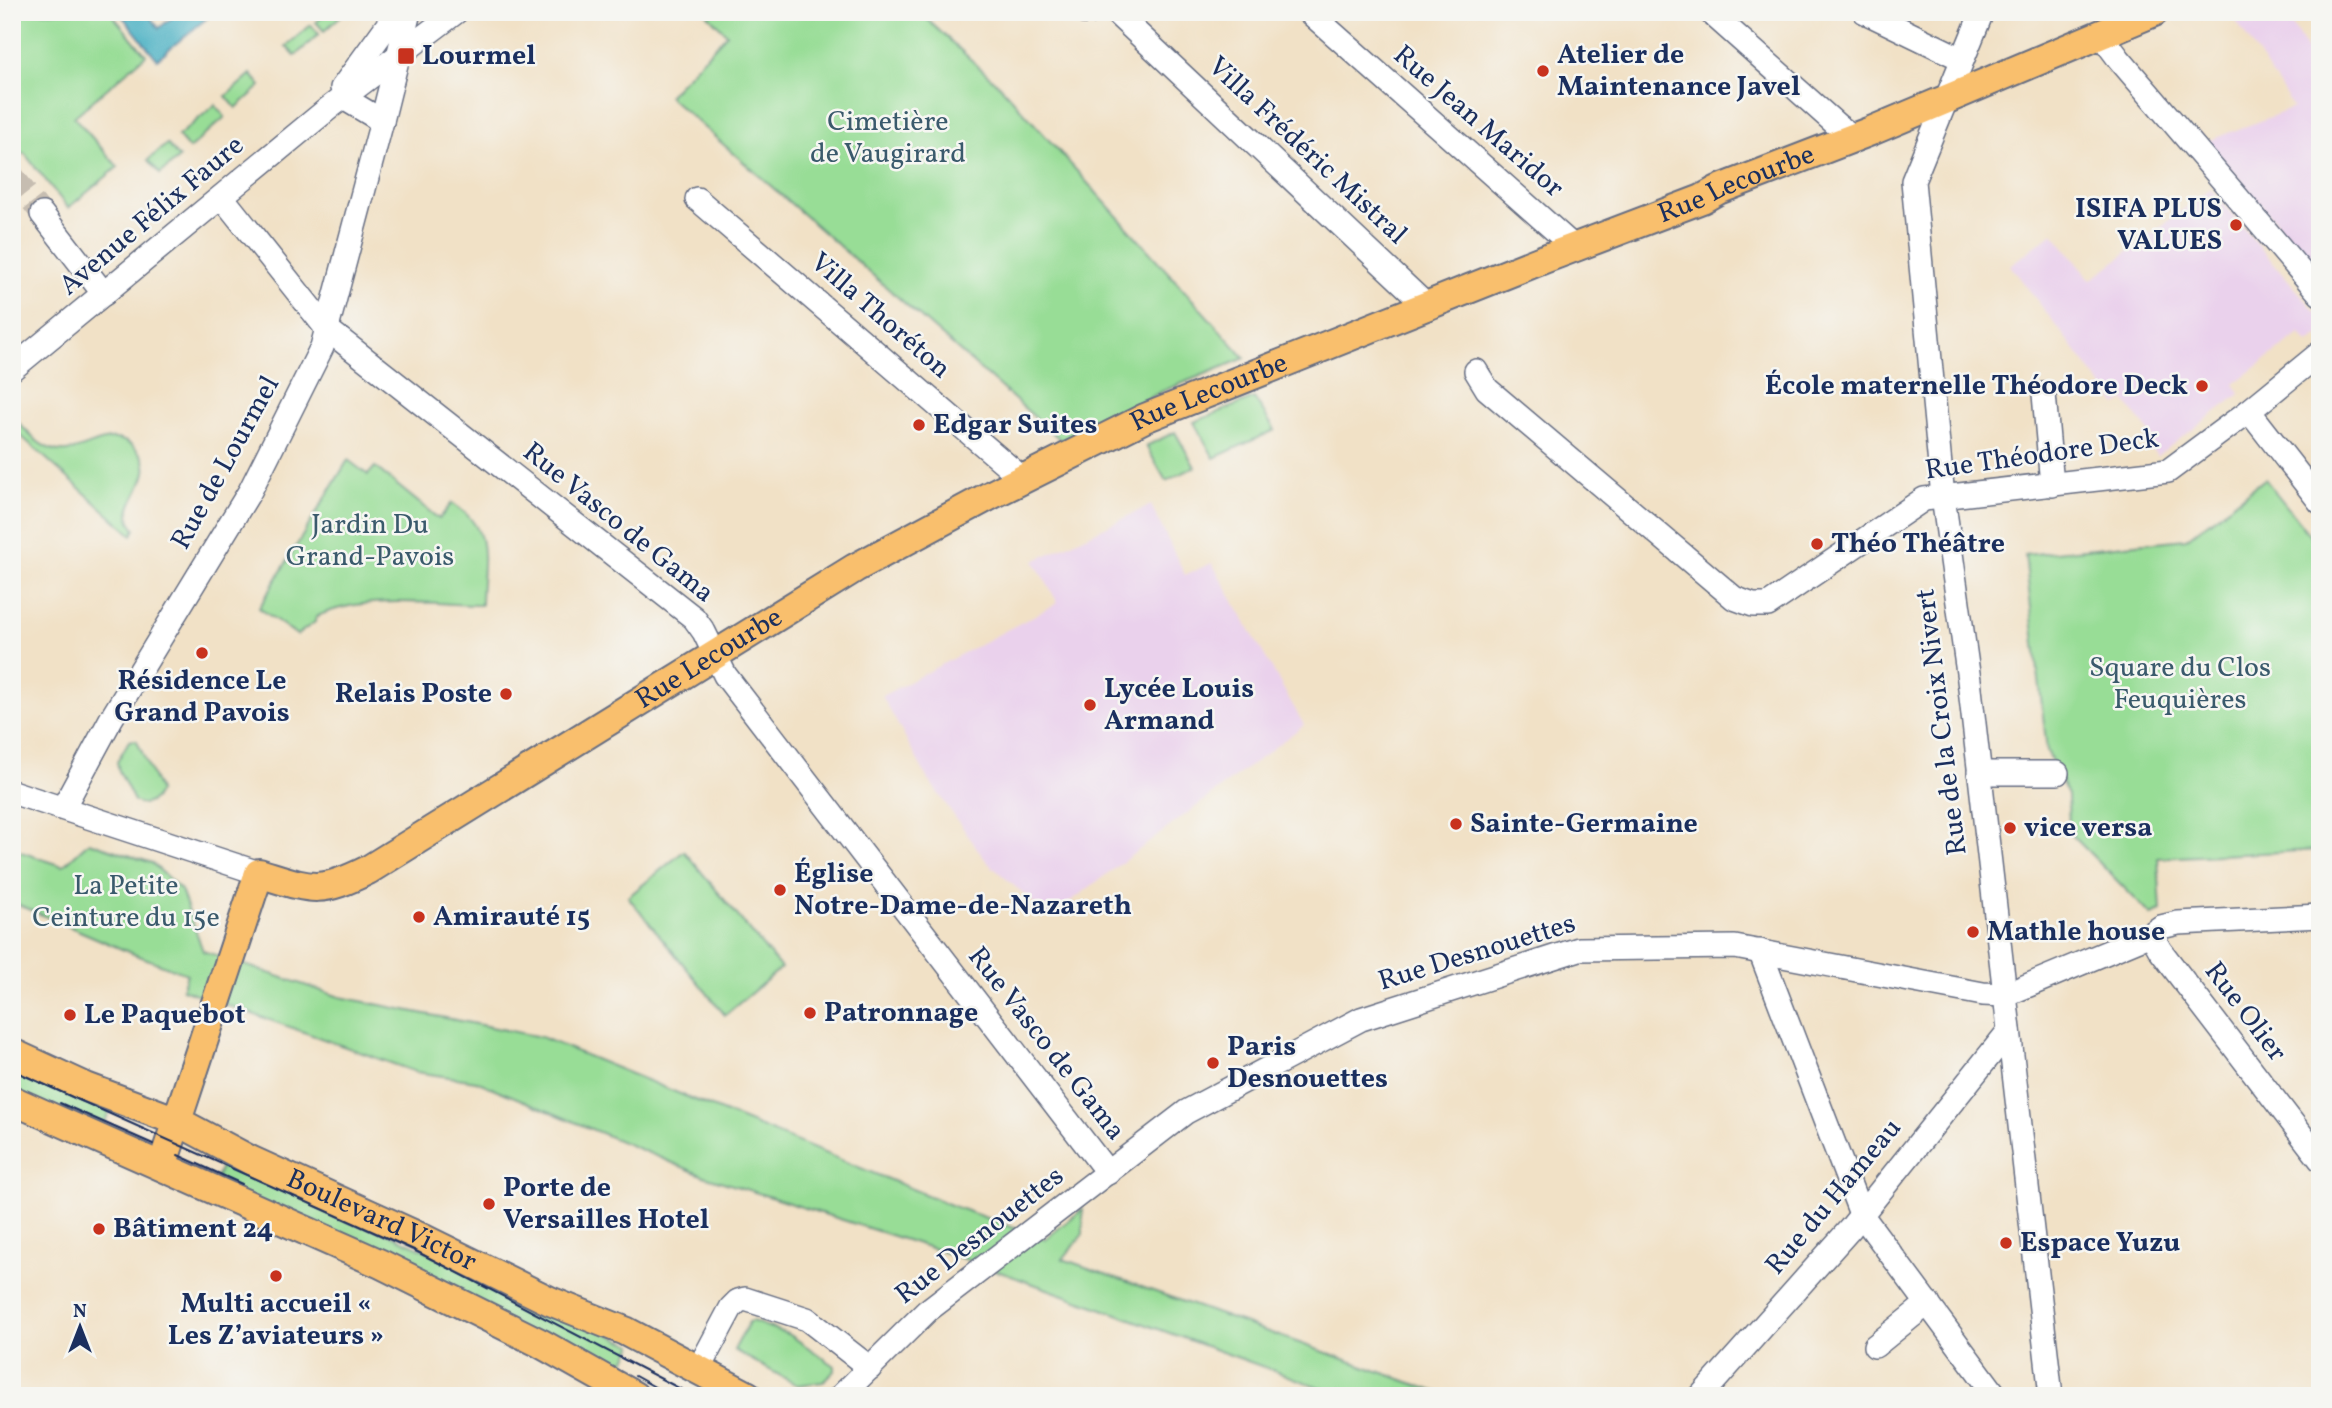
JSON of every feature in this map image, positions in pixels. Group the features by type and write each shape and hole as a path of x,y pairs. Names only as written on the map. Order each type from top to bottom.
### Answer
{"main road":[{"name":"Rue Lecourbe","path":"259,873 310,888 323,888 344,882 368,870 855,568 1145,418 1945,101 2154,12"},
{"path":"162,1166 259,873"},
{"name":"Boulevard Victor","path":"12,1053 86,1087 177,1121 250,1160 550,1301 625,1331 748,1396"},
{"name":"Boulevard Victor","path":"12,1100 405,1276 540,1343 634,1396"}],"street":[{"name":"Avenue Félix Faure","path":"336,103 397,12"},
{"name":"Rue de Lourmel","path":"63,808 111,719 250,491 316,358 327,329 409,12"},
{"name":"Avenue Félix Faure","path":"12,369 398,55 430,21 456,12"},
{"path":"1084,12 1090,12"},
{"name":"Villa Frédéric Mistral","path":"1115,12 1427,306"},
{"name":"Rue Jean Maridor","path":"1310,12 1576,248"},
{"path":"1710,12 1838,126 1854,137"},
{"path":"1865,12 1962,59"},
{"name":"Rue de la Croix Nivert","path":"1982,12 1913,181 1943,496 1969,680 2051,1396"},
{"path":"2101,35 2320,295"},
{"path":"336,103 382,121"},
{"name":"Rue Vasco de Gama","path":"222,197 327,329 694,618 725,675 1108,1173"},
{"name":"Villa Thoréton","path":"697,199 1023,479"},
{"path":"42,214 104,294"},
{"name":"Rue Théodore Deck","path":"1476,371 1487,389 1734,598 1753,605 1768,605 1924,499 2168,471 2249,411 2320,353"},
{"path":"2043,394 2052,485"},
{"path":"2249,411 2320,502"},
{"path":"1979,773 2057,773"},
{"path":"12,792 259,873"},
{"name":"Rue Desnouettes","path":"841,1396 927,1311 1186,1112 1361,1019 1579,948 1735,947 1983,994 2005,995 2151,934 2161,927 2178,923 2320,916"},
{"name":"Rue Olier","path":"2151,934 2160,950 2320,1159"},
{"path":"1760,951 1861,1214 1996,1396"},
{"name":"Rue du Hameau","path":"1712,1393 2009,1031"},
{"path":"699,1368 731,1308 738,1301 745,1299 807,1319 870,1368"},
{"path":"1875,1346 1928,1303"}],"shaded area":[{"path":"2230,12 2285,12 2320,73 2320,273 2207,141 2294,108"},
{"path":"2210,189 2320,317 2320,334 2308,343 2300,334 2234,384 2240,394 2157,456 2146,442 2153,437 2124,400 2117,405 2010,265 2053,233 2091,280"},
{"name":"Lycée Louis Armand","path":"1151,505 1185,575 1212,563 1304,725 1050,917 987,862 928,779 882,696 1058,603 1034,561"}],"green space":[{"path":"12,12 110,12 146,55 74,117 118,167 68,208 24,153 12,157"},
{"path":"328,12 343,14 324,31 316,22"},
{"name":"Cimetière de Vaugirard","path":"705,12 919,12 1003,89 1245,358 1163,391 1062,441 668,96 727,34"},
{"path":"311,25 319,34 295,56 286,46"},
{"path":"251,74 261,86 236,108 226,96"},
{"path":"215,105 225,117 189,149 178,136"},
{"path":"167,144 179,158 160,174 148,160"},
{"path":"1254,398 1275,430 1214,458 1194,422"},
{"path":"14,418 35,440 51,449 74,450 115,439 126,442 137,450 144,460 145,470 130,510 130,520 135,529 132,535 12,428"},
{"path":"1175,432 1195,467 1166,481 1146,446"},
{"name":"Jardin Du Grand-Pavois","path":"348,460 368,475 375,467 439,519 452,503 466,513 475,524 483,548 481,605 397,602 354,605 316,617 315,622 297,635 259,608"},
{"name":"Square du Clos Feuquières","path":"2265,479 2320,548 2320,850 2158,858 2161,911 2151,915 2069,832 2068,795 2047,751 2025,555 2186,539"},
{"path":"129,741 137,741 159,790 149,802 142,804 134,801 117,762"},
{"name":"La Petite Ceinture du 15e","path":"89,842 152,863 181,890 203,951 340,997 541,1037 956,1207 1045,1239 1083,1209 1083,1234 1063,1259 1448,1396 1344,1396 953,1255 704,1176 476,1081 416,1072 182,989 187,974 12,902 12,849 63,866"},
{"path":"684,851 781,968 725,1015 628,897"},
{"path":"12,1064 111,1108 101,1131 12,1092"},
{"path":"225,1159 633,1345 617,1377 214,1182"},
{"path":"752,1321 790,1335 835,1366 835,1370 823,1382 797,1385 734,1350"}],"water":[{"path":"119,12 146,12 159,28 179,12 212,14 157,59"}],"tunnel":[{"path":"12,175 42,214"}],"tram line":[{"path":"12,1070 414,1250 694,1396"},
{"path":"60,1103 153,1144"},
{"path":"178,1155 242,1184"},
{"path":"635,1376 671,1396"}],"place":[{"name":"Lourmel","path":"406,56"},
{"name":"Atelier de Maintenance Javel","path":"1543,71"},
{"name":"ISIFA PLUS VALUES","path":"2236,225"},
{"name":"École maternelle Théodore Deck","path":"2202,386"},
{"name":"Edgar Suites","path":"919,425"},
{"name":"Théo Théâtre","path":"1817,544"},
{"name":"Résidence Le Grand Pavois","path":"202,653"},
{"name":"Relais Poste","path":"506,694"},
{"name":"Lycée Louis Armand","path":"1090,705"},
{"name":"Sainte-Germaine","path":"1456,824"},
{"name":"vice versa","path":"2010,828"},
{"name":"Église Notre-Dame-de-Nazareth","path":"780,890"},
{"name":"Amirauté 15","path":"419,917"},
{"name":"Mathle house","path":"1973,932"},
{"name":"Patronnage","path":"810,1013"},
{"name":"Le Paquebot","path":"70,1015"},
{"name":"Paris Desnouettes","path":"1213,1063"},
{"name":"Porte de Versailles Hotel","path":"489,1204"},
{"name":"Bâtiment 24","path":"99,1229"},
{"name":"Espace Yuzu","path":"2006,1243"},
{"name":"Multi accueil « Les Z’aviateurs »","path":"276,1276"}]}
